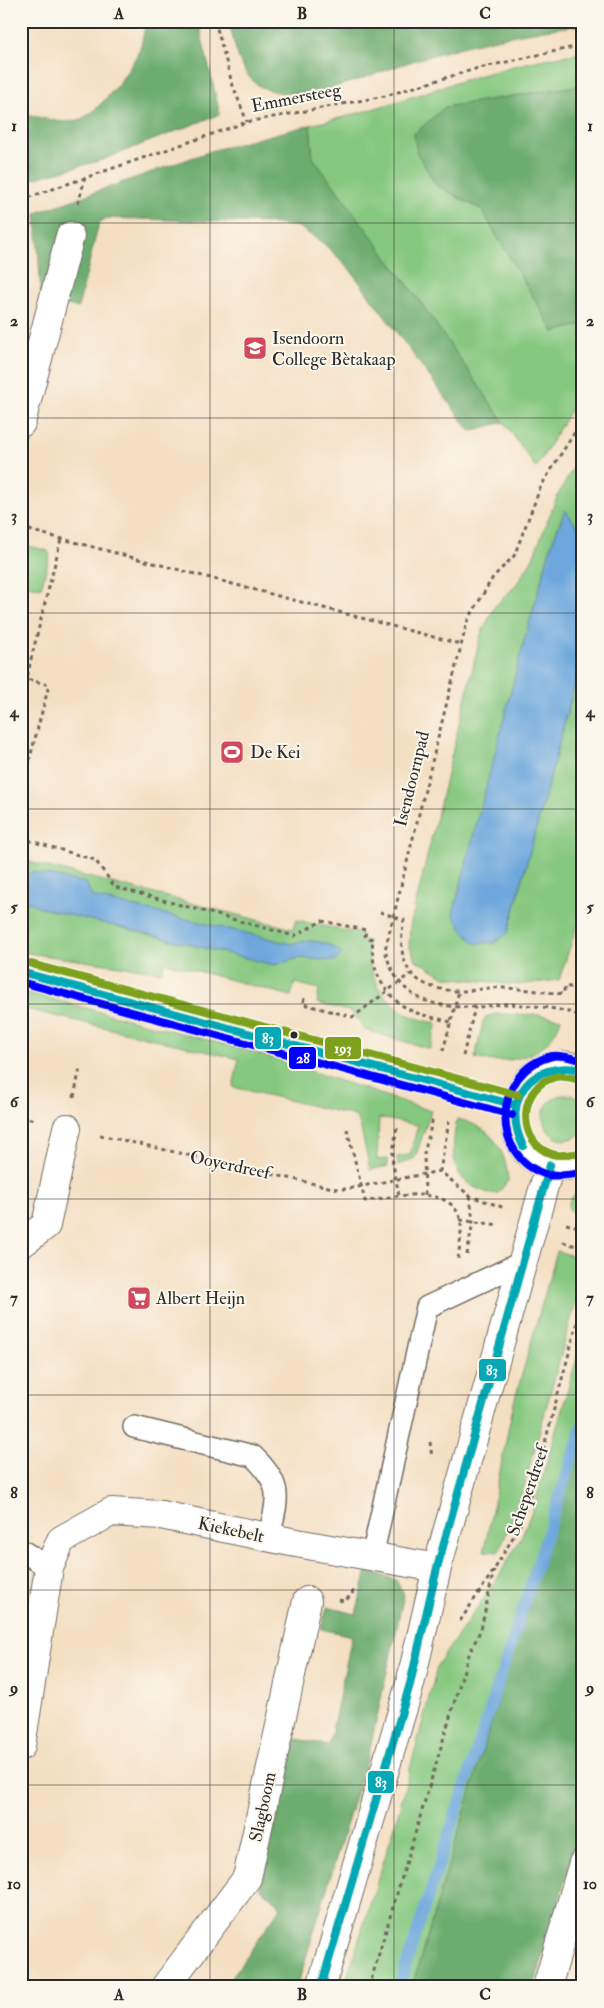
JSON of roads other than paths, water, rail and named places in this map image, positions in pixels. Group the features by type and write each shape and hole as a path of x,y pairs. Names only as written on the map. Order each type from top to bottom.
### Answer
{"street":[{"path":"21,423 70,236"},
{"path":"21,972 515,1105"},
{"path":"581,1062 558,1066 539,1073 523,1086 515,1105 514,1120 520,1142 530,1154 550,1165 567,1166 583,1163"},
{"path":"21,1244 46,1225 67,1128"},
{"path":"321,1987 410,1684 437,1568 525,1261 550,1165"},
{"name":"Kiekebelt","path":"21,1746 49,1568 61,1540 111,1512 161,1515 269,1538 437,1568"},
{"name":"Slagboom","path":"164,1987 247,1878 307,1602"},
{"path":"547,1987 583,1863"}],"lane":[{"path":"367,1556 427,1307 525,1261"},
{"path":"134,1427 253,1456 266,1468 275,1482 277,1496 269,1538"},
{"path":"21,1550 49,1568"}],"water":[{"path":"565,510 583,534 583,654 508,933 494,943 474,943 461,928 453,914 523,645 552,543"},
{"path":"32,872 86,883 92,897 292,944 305,941 318,942 331,946 342,954 335,961 299,958 274,965 41,908 21,898 21,879"}],"waterway":[{"path":"399,1987 583,1424"}],"place":[{"name":"Isendoorn College Bètakaap","path":"255,348"},
{"name":"De Kei","path":"232,752"},
{"name":"Albert Heijn","path":"139,1298"}]}
